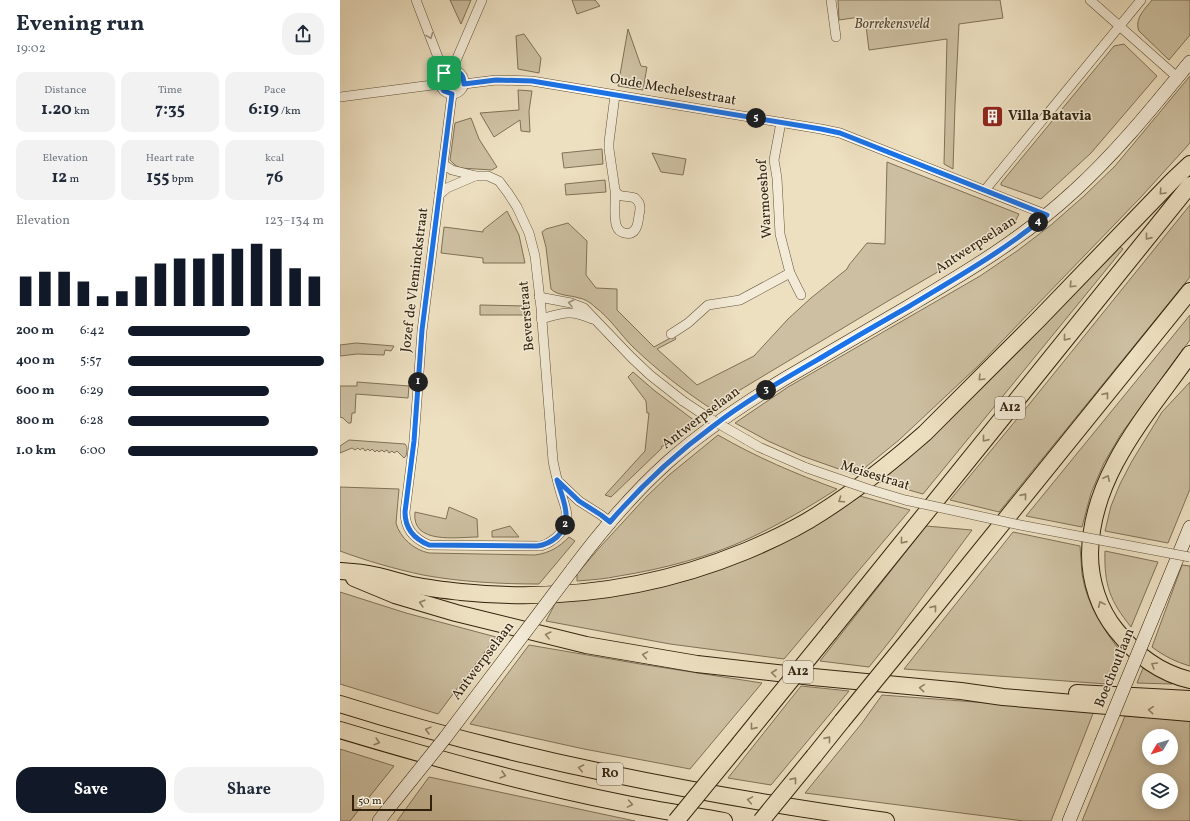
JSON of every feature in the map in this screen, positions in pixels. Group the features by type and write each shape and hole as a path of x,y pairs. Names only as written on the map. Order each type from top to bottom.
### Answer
{"highway":[{"path":"340,571 368,574 410,584 461,592 512,595 549,595 586,592 649,582 716,563 790,531 845,497 920,438 1043,316 1190,164"},
{"name":"A12","path":"676,821 1190,185"},
{"path":"761,821 1190,291"},
{"path":"1190,354 1134,432 1104,484 1093,523 1090,546 1090,566 1094,586 1100,604 1111,624 1122,637 1136,652 1151,663 1166,671 1190,680"},
{"path":"340,571 395,595 456,613 586,645 697,664 961,691 1003,697 1190,713"},
{"path":"961,691 1004,688 1190,699"},
{"name":"R0","path":"340,704 393,721 565,764 644,781 801,809 886,821"},
{"name":"R0","path":"340,730 386,744 526,781 622,803 724,821"}],"main road":[{"name":"Antwerpselaan","path":"379,821 445,738 593,542 642,487 670,460 732,412 786,378 965,273 1009,244 1047,215 1104,162 1135,128 1190,62"},
{"name":"Boechoutlaan","path":"1069,821 1190,527"}],"street":[{"path":"416,0 448,71"},
{"path":"448,71 460,72 464,79 464,84 460,91 452,94 444,91 440,84 440,80 448,71 482,0"},
{"path":"831,0 836,37"},
{"path":"1090,0 1177,77"},
{"path":"985,190 1141,0"},
{"name":"Oude Mechelsestraat","path":"464,84 496,80 521,80 840,133 1047,215"},
{"path":"340,97 440,84"},
{"name":"Jozef de Vleminckstraat","path":"405,518 414,441 422,330 452,94"},
{"path":"615,95 609,142 615,190 616,226 623,233 632,233 638,226 640,203 635,198 621,197 615,190"},
{"name":"Warmoeshof","path":"781,122 774,160 777,178 780,234 790,273 801,294"},
{"name":"Beverstraat","path":"405,518 407,527 413,535 420,541 429,545 541,546 549,543 556,537 563,529 567,519 566,508 557,480 552,452 540,297 534,248 530,233 522,216 499,181 488,176 476,176 452,170 443,164"},
{"path":"439,195 447,188 476,176"},
{"path":"670,334 688,323 708,306 740,300 790,273"},
{"name":"Meisestraat","path":"540,297 578,305 588,312 631,357 655,379 684,401 707,417 759,447 807,468 868,489 919,503 1020,525 1190,557"},
{"name":"Meisestraat","path":"541,319 560,314 575,313 597,321"},
{"path":"557,480 579,501 610,522"}],"green space":[{"path":"450,0 471,0 461,24"},
{"path":"572,0 595,0 600,6 577,14"},
{"name":"Borrekensveld","path":"838,0 1000,0 1003,18 959,24 953,169 944,164 947,39 869,50 866,26 862,27 860,17 839,20"},
{"path":"1152,0 1190,0 1190,35 1169,60 1139,31 1139,18"},
{"path":"628,29 641,66 647,67 643,90 618,86"},
{"path":"524,34 541,58 539,73 518,69 516,36"},
{"path":"1124,44 1157,76 1091,153 1041,199 1001,185 1001,183 1114,46"},
{"path":"1190,76 1190,143 1141,197 979,365 899,440 856,475 802,456 768,441 735,423 788,387 980,276 1017,251 1051,225 1115,166"},
{"path":"518,90 532,91 529,111 530,132 521,131 520,120 494,137 480,113 519,110"},
{"path":"471,118 479,139 497,167 492,170 460,168 450,160 455,123"},
{"path":"602,149 603,164 564,168 562,153"},
{"path":"652,153 686,159 683,175 661,172"},
{"path":"887,162 1019,214 1015,222 936,273 710,408 651,364 633,347 605,316 588,301 561,294 551,289 546,247 542,232 546,229 568,223 587,241 586,275 596,288 617,289 617,310 654,347 674,336 676,339 657,349 697,385 754,356 788,319 847,269 867,243 885,244"},
{"path":"605,180 606,192 566,195 565,184"},
{"path":"1190,205 1190,277 999,512 950,500 1031,402"},
{"path":"507,211 519,235 525,263 483,263 483,258 441,253 444,227 483,232 483,230"},
{"path":"1120,247 1123,249 923,494 880,482 952,418"},
{"path":"480,305 527,306 527,315 480,315"},
{"path":"1190,315 1190,340 1121,434 1104,463 1091,493 1082,527 1026,516"},
{"path":"356,343 394,346 391,351 385,350 384,355 357,354 340,356 340,345"},
{"path":"633,372 655,391 695,421 661,447 662,448 611,497 605,495 645,451 649,413 647,413 646,401 628,377"},
{"path":"357,382 409,386 408,398 356,394 355,413 352,413 351,423 348,423 340,417 340,386 357,386"},
{"path":"1190,382 1190,489 1168,543 1105,531 1111,506 1132,461 1162,412"},
{"path":"718,435 776,465 837,489 772,527 734,545 702,557 652,570 608,578 577,581 577,574 646,497 669,475"},
{"path":"349,440 405,444 407,448 406,456 404,458 397,451 394,453 392,451 389,453 387,450 384,452 382,450 379,452 377,450 375,452 372,449 370,451 368,449 365,451 363,448 360,450 358,448 355,450 352,448 340,453 340,446"},
{"path":"340,487 399,489 396,523 398,528 408,542 418,549 429,553 535,555 554,549 569,537 575,541 539,584 466,581 413,573 340,551"},
{"path":"860,496 910,510 784,659 670,644 546,621 556,602 591,599 643,591 677,583 716,571 780,543 821,521"},
{"path":"449,507 477,519 478,537 437,537 420,530 416,523 415,512 446,519"},
{"path":"510,526 519,537 492,537 492,531"},
{"path":"926,526 972,530 869,667 820,661"},
{"path":"1013,532 1080,546 1084,585 1091,606 1101,624 1120,651 1106,684 904,669"},
{"path":"1105,551 1158,562 1131,627 1118,609 1110,592 1107,583"},
{"path":"1182,565 1190,566 1190,666 1170,658 1152,647"},
{"path":"340,592 406,613 496,637 438,714 340,684"},
{"path":"529,645 762,683 690,769 584,749 470,724"},
{"path":"1143,668 1172,684 1137,683"},
{"path":"801,686 849,691 771,785 728,778"},
{"path":"882,695 1094,711 1051,821 1024,821 805,793 862,723"},
{"path":"1125,716 1190,720 1190,821 1082,821"},
{"path":"340,749 394,766 350,821 340,821"},
{"path":"429,777 635,821 397,821"}],"place":[{"name":"Villa Batavia","path":"992,116"}],"route":[{"path":"452,70 460,72 464,79 464,84 496,80 532,81 840,133 1047,215 1009,244 965,273 786,378 732,412 670,460 646,482 610,522 573,497 557,480 567,516 563,529 549,543 541,546 429,545 416,538 407,527 405,512 414,441 422,330 452,94 444,91 440,84 440,80 444,73 452,70"}]}
